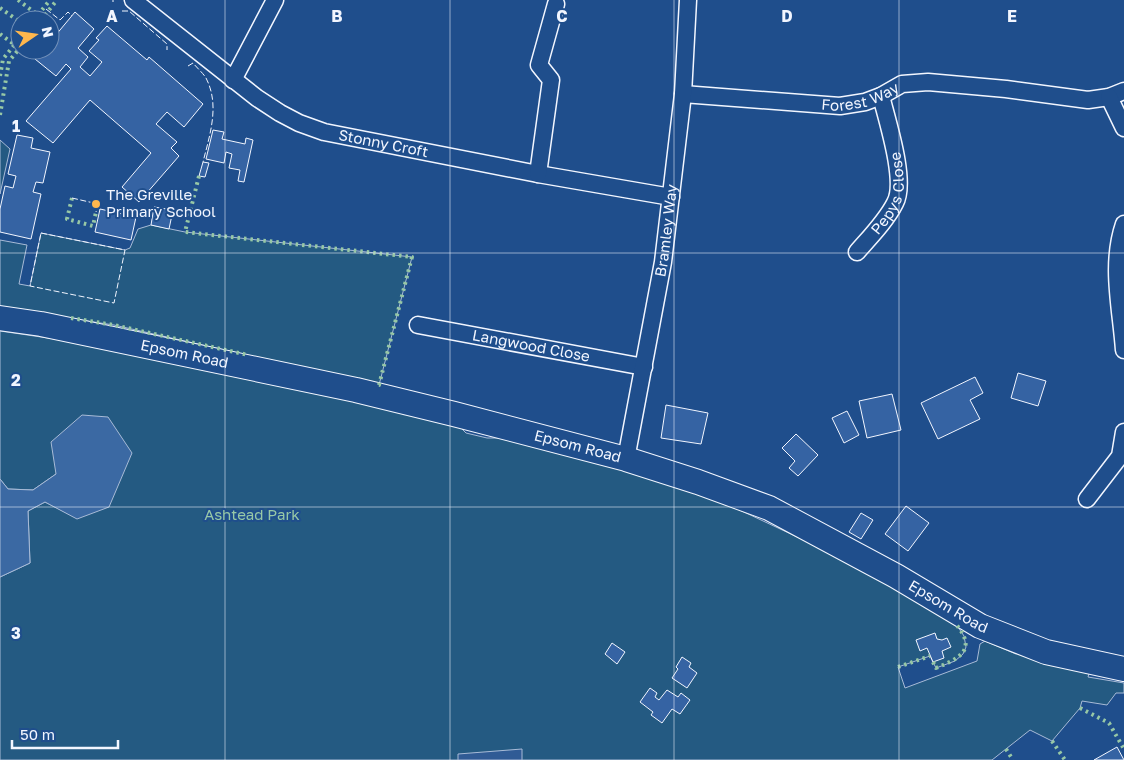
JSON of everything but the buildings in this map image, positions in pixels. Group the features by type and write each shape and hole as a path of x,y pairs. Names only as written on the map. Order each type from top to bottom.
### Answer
{"highway":[{"name":"Epsom Road","path":"0,318 41,324 356,390 626,459 698,482 769,508 896,576 980,626 1046,652 1124,669"}],"street":[{"name":"Stonny Croft","path":"133,0 233,80 280,113 299,123 324,132 538,174 672,197"},
{"path":"233,80 275,0"},
{"name":"Bramley Way","path":"626,459 663,262 672,197 683,94 688,0"},
{"path":"538,174 551,80 539,66 556,4"},
{"name":"Forest Way","path":"683,94 840,106 865,102 881,96 902,84 928,82 1006,89 1088,100 1117,94"},
{"path":"1117,94 1124,128"},
{"name":"Pepys Close","path":"857,252 896,202 900,183 881,96"},
{"path":"1124,224 1119,240 1116,276 1124,350"},
{"name":"Langwood Close","path":"418,325 644,367"},
{"path":"1087,499 1120,456 1124,432"}],"green space":[{"path":"0,140 10,149 0,194"},
{"path":"151,225 185,232 412,257 379,385 114,325 0,308 0,240 27,245 19,284 30,286 41,233 125,250 130,248 138,229"},
{"name":"Ashtead Park","path":"0,331 96,345 455,422 466,433 487,438 516,438 610,463 729,505 810,543 956,624 964,636 966,647 963,654 955,661 936,668 930,656 898,667 905,688 977,661 980,644 985,641 1016,654 1025,650 1090,670 1088,677 1124,683 1124,693 1116,693 1107,705 1082,701 1080,708 1052,741 1030,730 992,760 0,760 0,577 30,563 28,511 45,502 77,518 56,474 33,490 8,489 0,479"}],"shaded area":[{"path":"82,415 108,417 132,453 109,507 77,519 45,502 28,511 30,563 0,577 0,479 8,489 33,490 56,474 51,442"},
{"path":"522,749 522,760 458,760 458,754"}],"hedge":[{"path":"18,0 31,10"},
{"path":"42,10 50,0"},
{"path":"49,10 57,0"},
{"path":"0,8 10,15"},
{"path":"0,34 10,41"},
{"path":"0,76 3,59 10,50"},
{"path":"0,115 10,60"},
{"path":"199,176 185,232 412,257 379,385 377,385"},
{"path":"72,198 67,219 93,226 96,212"},
{"path":"71,318 114,325 248,355"},
{"path":"933,662 936,668 952,661 963,652 965,640 955,623"},
{"path":"898,667 930,656"},
{"path":"1080,708 1109,723 1124,749"},
{"path":"1052,741 1065,760"},
{"path":"1006,749 1013,760"}],"fence":[{"path":"46,9 60,20 68,12 72,16"},
{"path":"122,11 129,11 167,44 167,50"},
{"path":"188,66 193,63 205,76 212,99 212,120 203,162"},
{"path":"72,198 98,204 96,212"},
{"path":"41,233 125,250 114,303 30,286 41,233"}],"place":[{"name":"The Greville Primary School","path":"96,204"}]}
